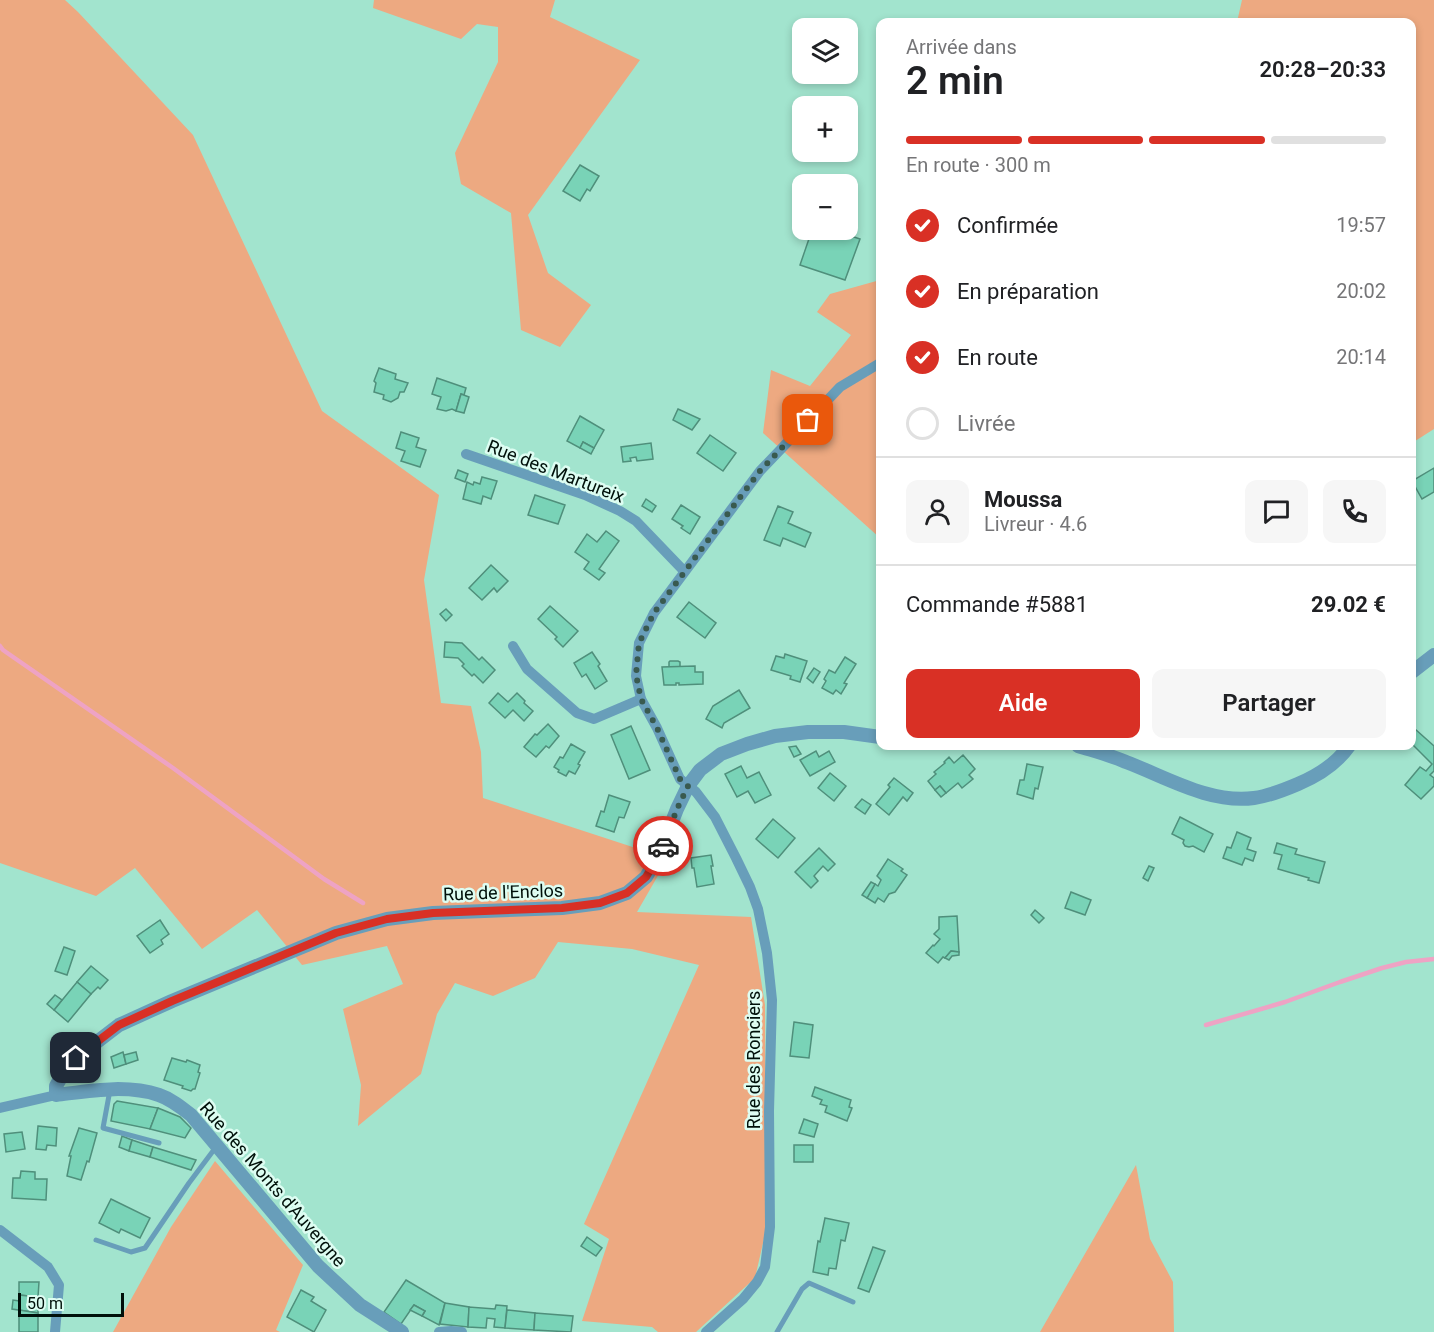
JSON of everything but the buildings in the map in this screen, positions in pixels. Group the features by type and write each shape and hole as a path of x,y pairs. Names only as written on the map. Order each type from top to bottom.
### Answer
{"street":[{"path":"513,646 527,669 577,713 594,719 641,699 636,675 639,643 654,613 760,471 840,387 876,365"},
{"name":"Rue des Martureix","path":"466,454 585,495 620,511 636,521 684,571"},
{"path":"1416,669 1434,655"},
{"name":"Rue des Ronciers","path":"641,699 680,779 696,792 715,817 750,887 758,909 767,953 772,1000 769,1111 770,1227 765,1267 758,1282 705,1332"},
{"name":"Rue de l'Enclos","path":"56,1095 56,1086 76,1058 119,1025 336,933 387,919 433,913 562,908 600,903 627,893 646,877 659,855 688,786 700,770 721,754 774,736 808,732 835,732 876,737"},
{"path":"1090,750 1207,794 1231,798 1253,798 1282,791 1308,780 1330,765 1345,750"},
{"name":"Rue des Monts d'Auvergne","path":"0,1108 56,1095 111,1089 131,1089 159,1095 174,1102 191,1115 318,1266 360,1305 402,1332"},
{"path":"0,1230 48,1267 59,1285 55,1332"},
{"path":"439,1332 462,1332"}],"lane":[{"path":"111,1089 103,1128 159,1143"},
{"path":"96,1240 131,1252 145,1248 217,1146"},
{"path":"777,1332 802,1289 809,1283 853,1302"}],"shaded area":[{"path":"0,0 65,0 193,135 322,411 439,495 424,580 441,703 471,706 481,752 483,798 667,860 637,912 751,917 765,1005 766,1230 755,1278 696,1332 658,1332 652,1327 582,1321 609,1239 584,1224 699,965 632,949 558,942 535,978 493,996 455,983 437,1014 421,1074 358,1126 361,1085 343,1009 403,984 387,946 302,965 257,910 202,949 135,868 96,896 0,863"},
{"path":"374,0 555,0 550,17 640,60 528,215 548,273 591,305 560,347 521,330 511,213 461,184 455,153 498,62 498,27 477,24 461,39 373,8"},
{"path":"1242,0 1434,0 1434,429 1416,440 1416,18 1238,18"},
{"path":"876,281 876,534 763,433 771,370 810,386 851,335 817,312 830,294"},
{"path":"215,1161 303,1265 276,1330 280,1332 113,1332 171,1227"},
{"path":"1136,1165 1150,1239 1173,1282 1174,1332 1040,1332"}],"waterway":[{"path":"0,646 173,768 324,879 363,903"},
{"path":"1206,1025 1285,1002 1382,968 1406,962 1434,959"}],"way so far":[{"path":"663,846 688,786 680,779 641,699 636,675 639,643 654,613 684,571 760,471 808,420"}],"route":[{"path":"76,1058 119,1025 336,933 387,919 433,913 562,908 600,903 627,893 646,877 663,846"}]}
